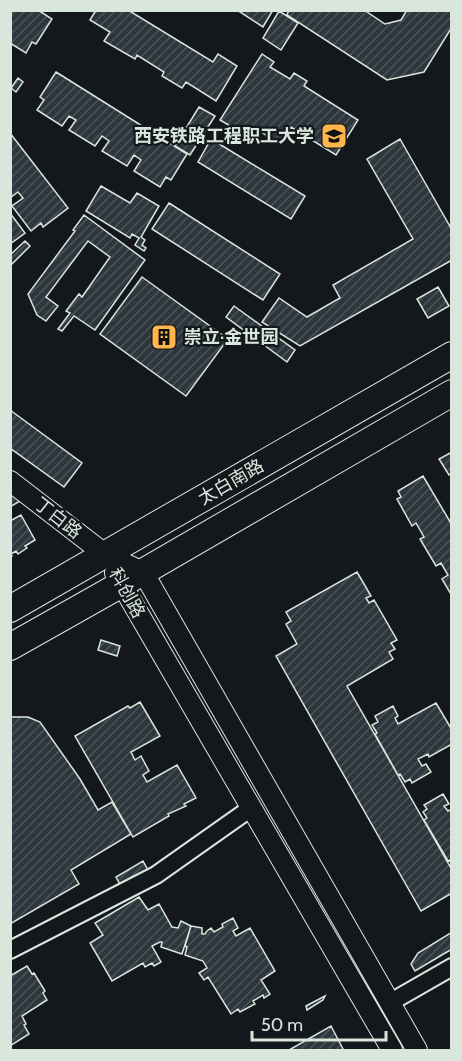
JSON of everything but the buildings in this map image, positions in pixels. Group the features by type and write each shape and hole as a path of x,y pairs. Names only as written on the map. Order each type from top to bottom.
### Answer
{"main road":[{"name":"太白南路","path":"10,609 452,355"},
{"name":"太白南路","path":"10,647 452,393"}],"street":[{"name":"丁白路","path":"10,481 106,555"},
{"name":"科创路","path":"106,555 143,572 417,1050"},
{"name":"科创路","path":"106,555 392,1050"},
{"path":"10,950 156,875 251,808"},
{"path":"391,1002 452,967"}],"place":[{"name":"西安铁路工程职工大学","path":"334,136"},
{"name":"崇立·金世园","path":"164,337"}]}
